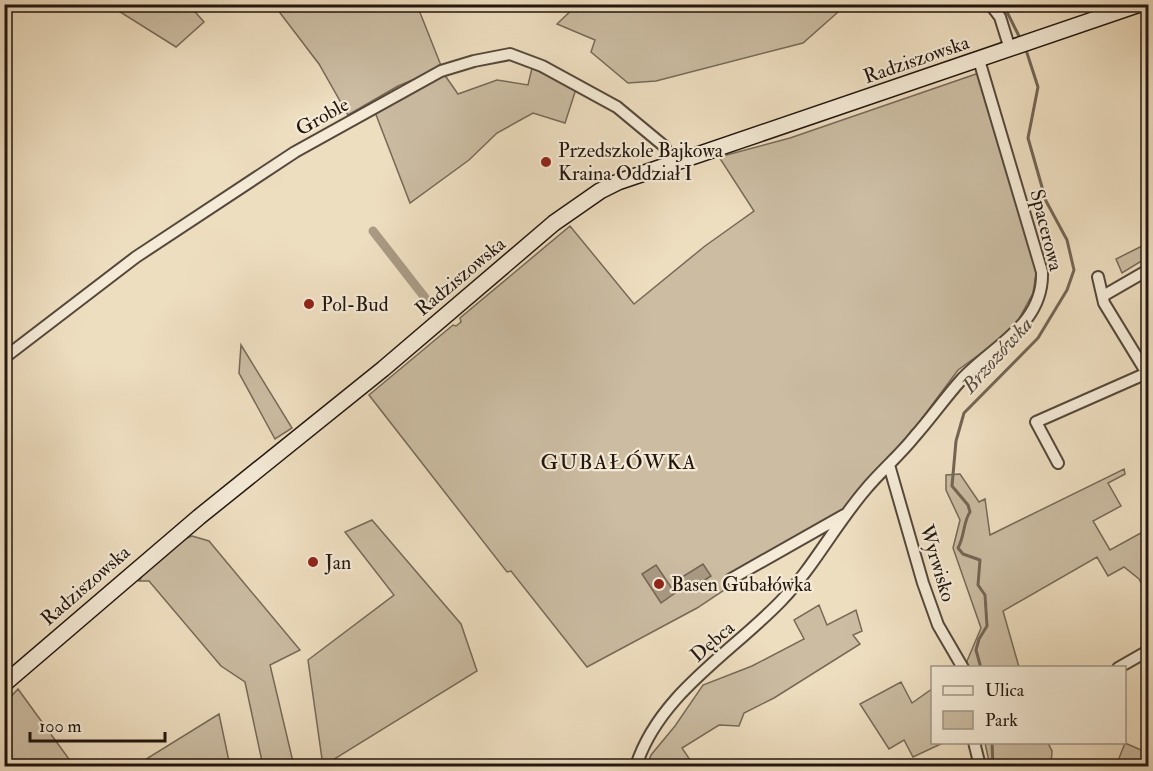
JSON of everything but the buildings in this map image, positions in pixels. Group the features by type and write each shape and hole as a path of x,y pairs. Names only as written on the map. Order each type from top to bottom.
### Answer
{"street":[{"path":"990,4 1000,17 1010,49"},
{"path":"1142,4 1149,13"},
{"name":"Radziszowska","path":"4,684 193,522 383,369 554,223 600,191 618,182 1142,4"},
{"name":"Groble","path":"4,358 136,256 295,152 441,71 474,61 510,54 542,66 617,107 664,146 673,164"},
{"name":"Spacerowa","path":"889,465 962,378 1020,330 1034,306 1043,282 1029,225 979,60"},
{"path":"1103,296 1149,270"},
{"path":"1058,463 1036,422 1148,374 1104,303 1098,277"},
{"name":"Dębca","path":"636,766 656,726 681,695 705,669 757,626 784,598 847,514 889,465"},
{"name":"Wyrwisko","path":"889,465 923,583 938,625 962,666"},
{"path":"731,579 847,514"},
{"path":"1122,666 1146,652 1149,647"},
{"path":"974,744 980,766"}],"green space":[{"path":"578,4 846,5 803,43 656,81 628,83 591,52 595,40 557,24"},
{"path":"109,5 189,5 204,22 176,47"},
{"path":"274,5 417,5 442,68 398,86 348,115 319,64"},
{"path":"532,68 576,89 565,123 533,113 497,133 469,160 410,203 375,112 444,74 458,94 497,80 528,85"},
{"path":"979,73 1037,267 1033,293 1013,330 958,370 914,429 846,509 697,608 587,667 511,571 507,572 369,395 453,325 456,326 461,322 460,318 570,226 634,304 705,246 754,211 719,157 790,138"},
{"path":"1148,243 1148,257 1122,273 1116,259"},
{"path":"241,345 292,428 275,439 239,373"},
{"path":"1124,469 1125,474 1108,483 1121,506 1093,521 1110,550 1148,529 1148,596 1139,579 1124,567 1108,576 1097,557 1003,611 1019,666 968,666 967,661 981,628 953,548 960,520 946,490 946,475 960,474 979,502 985,499 990,535"},
{"path":"372,520 461,624 477,671 323,766 308,660 394,595 345,532"},
{"path":"192,536 209,541 300,650 270,665 294,766 263,766 245,682 221,666 149,581 139,581 162,555"},
{"path":"819,605 827,625 856,610 862,631 853,635 860,644 774,698 744,713 739,726 719,725 682,748 694,766 647,766 651,755 675,726 703,685 752,666 804,639 794,620"},
{"path":"901,682 912,703 931,690 931,744 941,744 913,757 904,740 889,749 860,704"},
{"path":"18,689 74,766 5,766 5,703"},
{"path":"219,714 230,766 135,766"},
{"path":"1126,743 1148,753 1148,766 1116,766"},
{"path":"985,744 1048,744 1052,751 1051,766 990,766"}],"shaded area":[{"name":"Basen Gubałówka","path":"703,564 711,576 687,591 679,579"},
{"name":"Basen Gubałówka","path":"656,565 675,593 661,603 642,574"}],"waterway":[{"name":"Brzozówka","path":"1003,4 1019,36"},
{"name":"Brzozówka","path":"980,666 976,650 979,639 987,626 985,595 978,585 980,560 963,554 958,548 970,512 968,505 952,486 956,441 964,413 1038,338 1067,290 1074,270 1067,240 1046,201 1028,138 1038,87 1027,53"},
{"path":"373,231 426,299"},
{"name":"Brzozówka","path":"992,744 993,766"}],"place":[{"name":"Przedszkole Bajkowa Kraina Oddział I","path":"546,162"},
{"name":"Pol-Bud","path":"309,304"},
{"name":"Jan","path":"313,562"},
{"name":"Basen Gubałówka","path":"659,584"}],"district":[{"name":"GUBAŁÓWKA","path":"619,462"}]}
